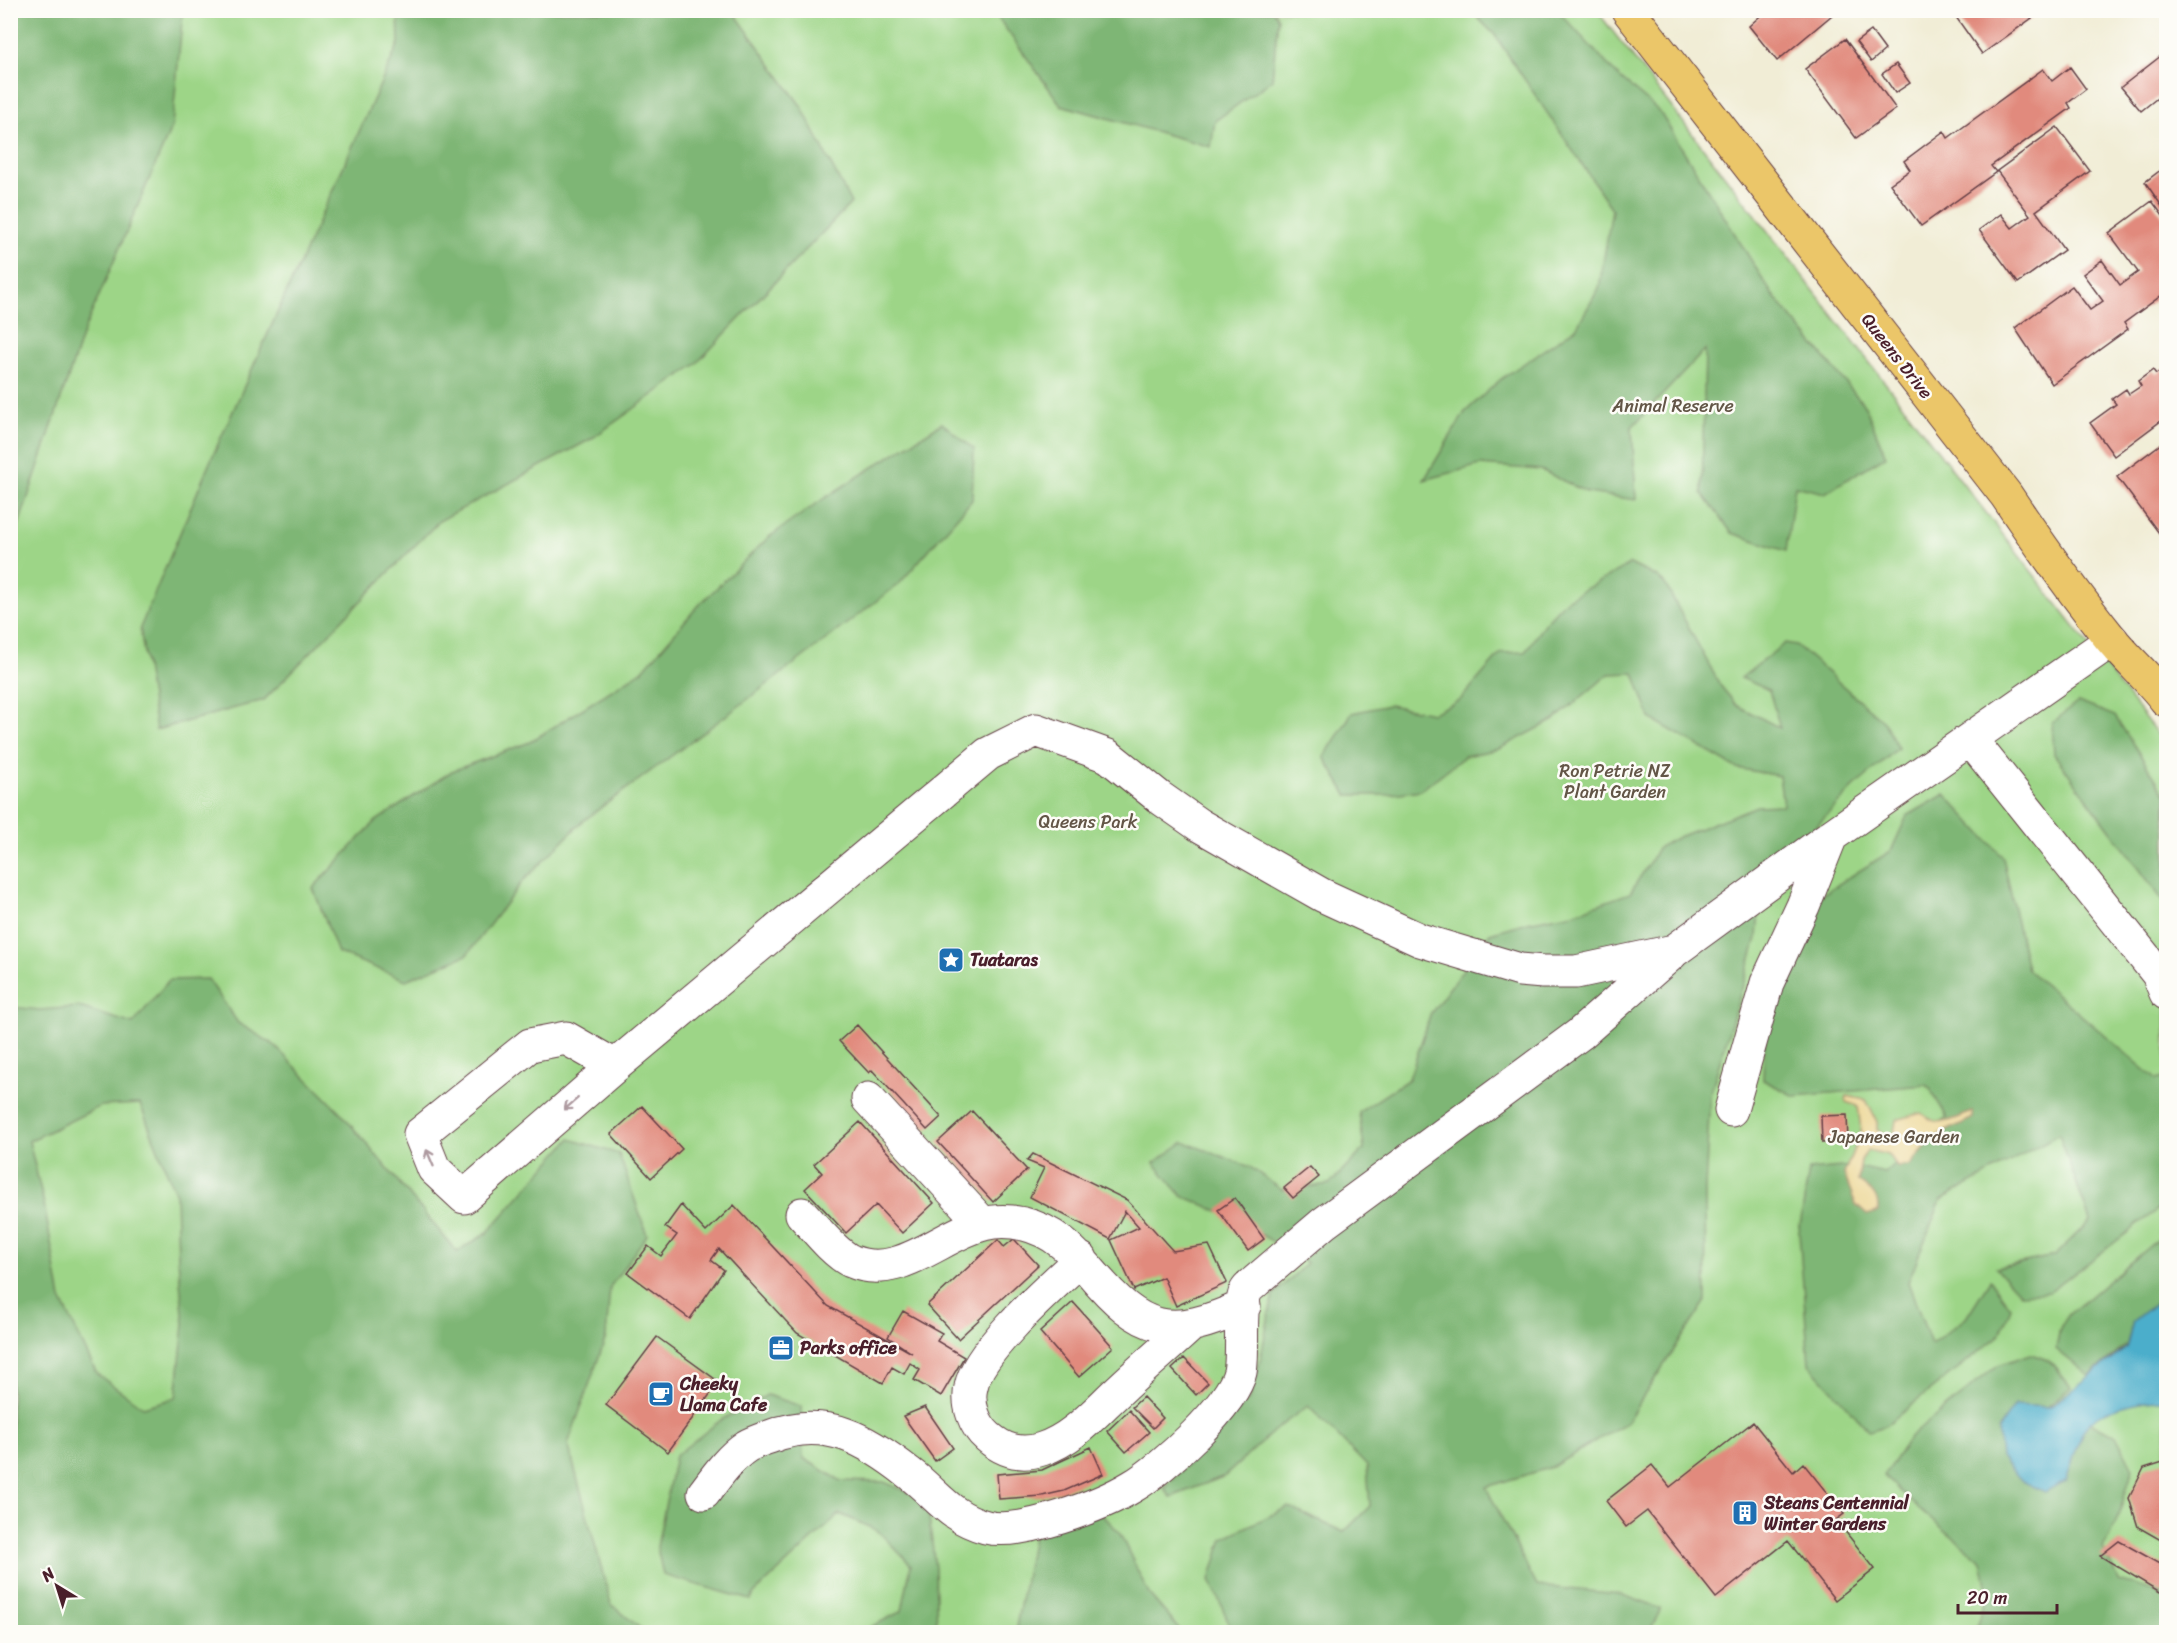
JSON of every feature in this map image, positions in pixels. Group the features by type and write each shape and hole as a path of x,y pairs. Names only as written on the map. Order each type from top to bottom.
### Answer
{"main road":[{"name":"Queens Drive","path":"1629,10 2006,495 2047,557 2112,640 2148,677 2166,700"}],"lane":[{"path":"704,1493 722,1469 748,1446 787,1430 822,1428 848,1434 875,1449 910,1473 955,1514 989,1528 1011,1529 1076,1511 1107,1500 1134,1486 1172,1455 1219,1410 1232,1393 1240,1374 1246,1291 1256,1281 1324,1223 1580,1034 1674,951 1831,836 2112,640"},
{"path":"615,1066 566,1038 530,1045 420,1134 434,1168 464,1197 615,1066 988,754 1036,729 1108,756 1159,797 1199,825 1322,895 1420,940 1520,970 1543,972 1576,972 1674,951"},
{"path":"1971,740 2158,974 2166,993"},
{"path":"1731,1110 1767,983 1803,906 1831,836"},
{"path":"867,1100 983,1224"},
{"path":"802,1214 834,1248 851,1261 871,1266 888,1265 912,1258 983,1224 1007,1221 1032,1226 1058,1238 1081,1259 1107,1290 1140,1318 1168,1328 1190,1326 1222,1317 1244,1306"},
{"path":"1081,1259 1024,1313 978,1368 971,1386 970,1405 984,1433 999,1446 1011,1451 1026,1452 1044,1449 1061,1440 1085,1422 1190,1326"}],"green space":[{"path":"11,10 183,11 172,126 83,333 11,548"},
{"name":"Queens Park","path":"10,11 1597,11 2166,745 2166,1632 11,1632"},
{"path":"398,11 733,11 801,106 851,203 695,365 591,439 439,521 264,700 156,730 140,628 210,462 399,43"},
{"path":"993,11 1274,11 1278,19 1272,80 1215,121 1211,147 1061,105"},
{"path":"1471,11 1558,11 1619,77 1659,111 1772,294 1865,406 1886,456 1825,493 1795,486 1786,551 1732,533 1702,493 1705,350 1632,427 1636,500 1588,493 1541,470 1480,465 1424,480 1465,412 1501,379 1576,328 1599,288 1612,209 1494,34"},
{"path":"942,423 974,449 972,500 900,583 583,821 522,882 467,955 406,980 338,953 313,888 376,821 452,771 530,742 642,671 697,607 769,537 826,497"},
{"path":"1630,564 1657,577 1665,584 1720,685 1736,705 1780,728 1769,690 1741,678 1785,643 1796,645 1884,722 1898,748 1853,788 1790,853 1760,895 1757,938 1710,1095 1705,1188 1706,1301 1626,1423 1552,1467 1486,1487 1537,1586 1620,1594 1661,1609 1649,1632 1233,1632 1210,1580 1223,1538 1288,1507 1344,1532 1370,1506 1367,1466 1308,1406 1275,1430 1225,1476 1171,1497 1164,1489 1250,1398 1273,1295 1307,1263 1233,1217 1182,1196 1154,1163 1184,1142 1250,1167 1282,1190 1330,1184 1364,1149 1359,1112 1409,1079 1431,1013 1490,933 1527,922 1574,913 1630,893 1659,847 1678,837 1757,806 1783,805 1779,776 1736,768 1650,718 1634,673 1609,674 1554,720 1499,749 1465,756 1421,790 1385,795 1347,795 1324,757 1352,713 1389,705 1433,713 1460,700 1501,653 1525,652 1544,624 1566,600"},
{"path":"2078,702 2115,716 2166,795 2166,905 2054,754 2052,723"},
{"path":"1945,794 2003,857 2027,969 2157,1080 2166,1077 2166,1203 2050,1292 2020,1294 1996,1268 2054,1256 2090,1221 2059,1134 1941,1200 1908,1282 1931,1344 1966,1318 1990,1280 2011,1307 2000,1335 1885,1426 1869,1431 1809,1364 1799,1232 1809,1170 1853,1166 1885,1173 1947,1117 1929,1087 1925,1085 1794,1096 1763,1080 1766,1004 1821,895 1891,851 1907,816"},
{"path":"208,979 238,1023 273,1044 341,1113 457,1252 487,1233 570,1139 619,1154 647,1235 610,1287 606,1337 568,1444 611,1604 645,1632 11,1632 11,1007 40,1010 79,1007 133,1024 169,980","holes":["140,1104 176,1195 178,1259 184,1324 176,1398 143,1407 97,1374 61,1299 44,1204 29,1141 101,1106"]},
{"path":"2166,1232 2166,1318 2150,1326 2089,1376 2056,1349 2060,1328 2067,1316"},
{"path":"2031,1354 2050,1361 2071,1387 2032,1420 2085,1419 2116,1436 2133,1469 2116,1523 2103,1548 2118,1580 2166,1595 2166,1632 1977,1632 1975,1629 1989,1594 1982,1561 1884,1476 1909,1438 1998,1365"},
{"path":"767,1395 801,1406 803,1458 841,1481 884,1482 927,1500 935,1568 937,1630 939,1632 861,1632 902,1611 911,1565 878,1531 840,1514 754,1594 751,1600 663,1575 657,1547 675,1456 721,1420"},
{"path":"1078,1489 1119,1532 1149,1594 1182,1632 1019,1632 1016,1627 1037,1515"}],"sand":[{"path":"1847,1096 1866,1100 1877,1122 1877,1130 1893,1138 1896,1120 1921,1113 1940,1122 1972,1112 1973,1118 1934,1137 1909,1166 1897,1167 1888,1155 1868,1150 1861,1160 1858,1181 1875,1197 1878,1212 1867,1215 1856,1205 1844,1174 1861,1131 1858,1106 1846,1102"}],"water":[{"path":"2166,1294 2166,1400 2122,1406 2092,1421 2083,1432 2066,1480 2045,1492 2022,1481 2001,1458 1998,1429 2015,1405 2050,1407 2126,1348 2133,1321"}],"building":[{"path":"1767,10 1838,10 1777,61 1749,26"},
{"path":"1951,10 2026,10 2032,18 1982,54"},
{"path":"1871,31 1885,50 1871,62 1856,42"},
{"path":"1845,39 1896,109 1856,138 1805,69"},
{"path":"2166,52 2166,91 2141,111 2121,87"},
{"path":"1896,64 1910,83 1895,93 1882,74"},
{"path":"2070,67 2086,89 2068,103 2071,108 1991,166 1996,172 1921,226 1890,184 1910,170 1904,161 1944,131 1948,138 2043,69 2052,81"},
{"path":"2057,127 2090,171 2036,211 2064,250 2018,283 1979,230 2001,214 2012,228 2030,215 1997,171"},
{"path":"2166,166 2166,212 2145,182"},
{"path":"2152,201 2166,220 2166,292 2124,323 2128,329 2052,384 2015,328 2072,286 2090,310 2103,301 2083,274 2102,260 2120,285 2138,272 2109,233"},
{"path":"2166,367 2166,417 2114,456 2090,423 2116,404 2112,399 2126,389 2129,394 2141,386 2138,381 2153,370 2156,374"},
{"path":"2166,440 2166,539 2165,541 2117,477"},
{"path":"857,1025 941,1117 927,1130 872,1070 869,1073 839,1041"},
{"path":"642,1106 682,1149 651,1178 611,1134"},
{"path":"972,1111 1027,1170 993,1202 938,1142"},
{"path":"1847,1115 1848,1142 1822,1143 1821,1116"},
{"path":"860,1122 934,1203 902,1233 876,1205 846,1233 805,1189 822,1173 814,1164"},
{"path":"1033,1154 1127,1200 1173,1251 1209,1245 1227,1283 1176,1306 1163,1277 1134,1290 1111,1240 1139,1227 1125,1211 1110,1239 1030,1197 1044,1168 1027,1161"},
{"path":"1310,1167 1319,1177 1293,1198 1284,1188"},
{"path":"1235,1198 1264,1239 1248,1251 1218,1210"},
{"path":"681,1205 706,1232 734,1205 828,1306 912,1353 888,1337 903,1311 942,1333 937,1341 964,1357 941,1396 914,1380 920,1370 910,1363 904,1374 892,1367 883,1383 797,1333 719,1249 711,1260 724,1270 690,1319 628,1273 648,1246 661,1256 677,1235 665,1227"},
{"path":"1014,1239 1038,1265 958,1339 927,1305 998,1240 1004,1247"},
{"path":"1073,1302 1113,1347 1079,1377 1040,1332"},
{"path":"657,1337 719,1382 668,1452 606,1405"},
{"path":"1184,1358 1208,1383 1196,1395 1172,1369"},
{"path":"1143,1397 1163,1418 1153,1428 1132,1407"},
{"path":"925,1407 953,1448 935,1461 903,1416"},
{"path":"1129,1410 1149,1432 1126,1452 1107,1431"},
{"name":"Steans Centennial Winter Gardens","path":"1753,1422 1793,1472 1803,1463 1844,1514 1836,1520 1875,1569 1835,1600 1788,1541 1716,1598 1647,1511 1626,1527 1606,1501 1652,1465 1670,1487"},
{"path":"1091,1447 1103,1474 1064,1491 1042,1496 999,1499 997,1474 1042,1470"},
{"path":"2166,1461 2166,1543 2138,1527 2129,1498 2144,1468"},
{"path":"2119,1541 2164,1566 2166,1556 2166,1590 2160,1592 2100,1556"}],"place":[{"name":"Tuataras","path":"951,960"},
{"name":"Parks office","path":"781,1348"},
{"name":"Cheeky Llama Cafe","path":"661,1394"},
{"name":"Steans Centennial Winter Gardens","path":"1745,1513"}],"park label":[{"name":"Animal Reserve","path":"1673,406"},
{"name":"Ron Petrie NZ Plant Garden","path":"1615,781"},
{"name":"Japanese Garden","path":"1894,1137"}]}
